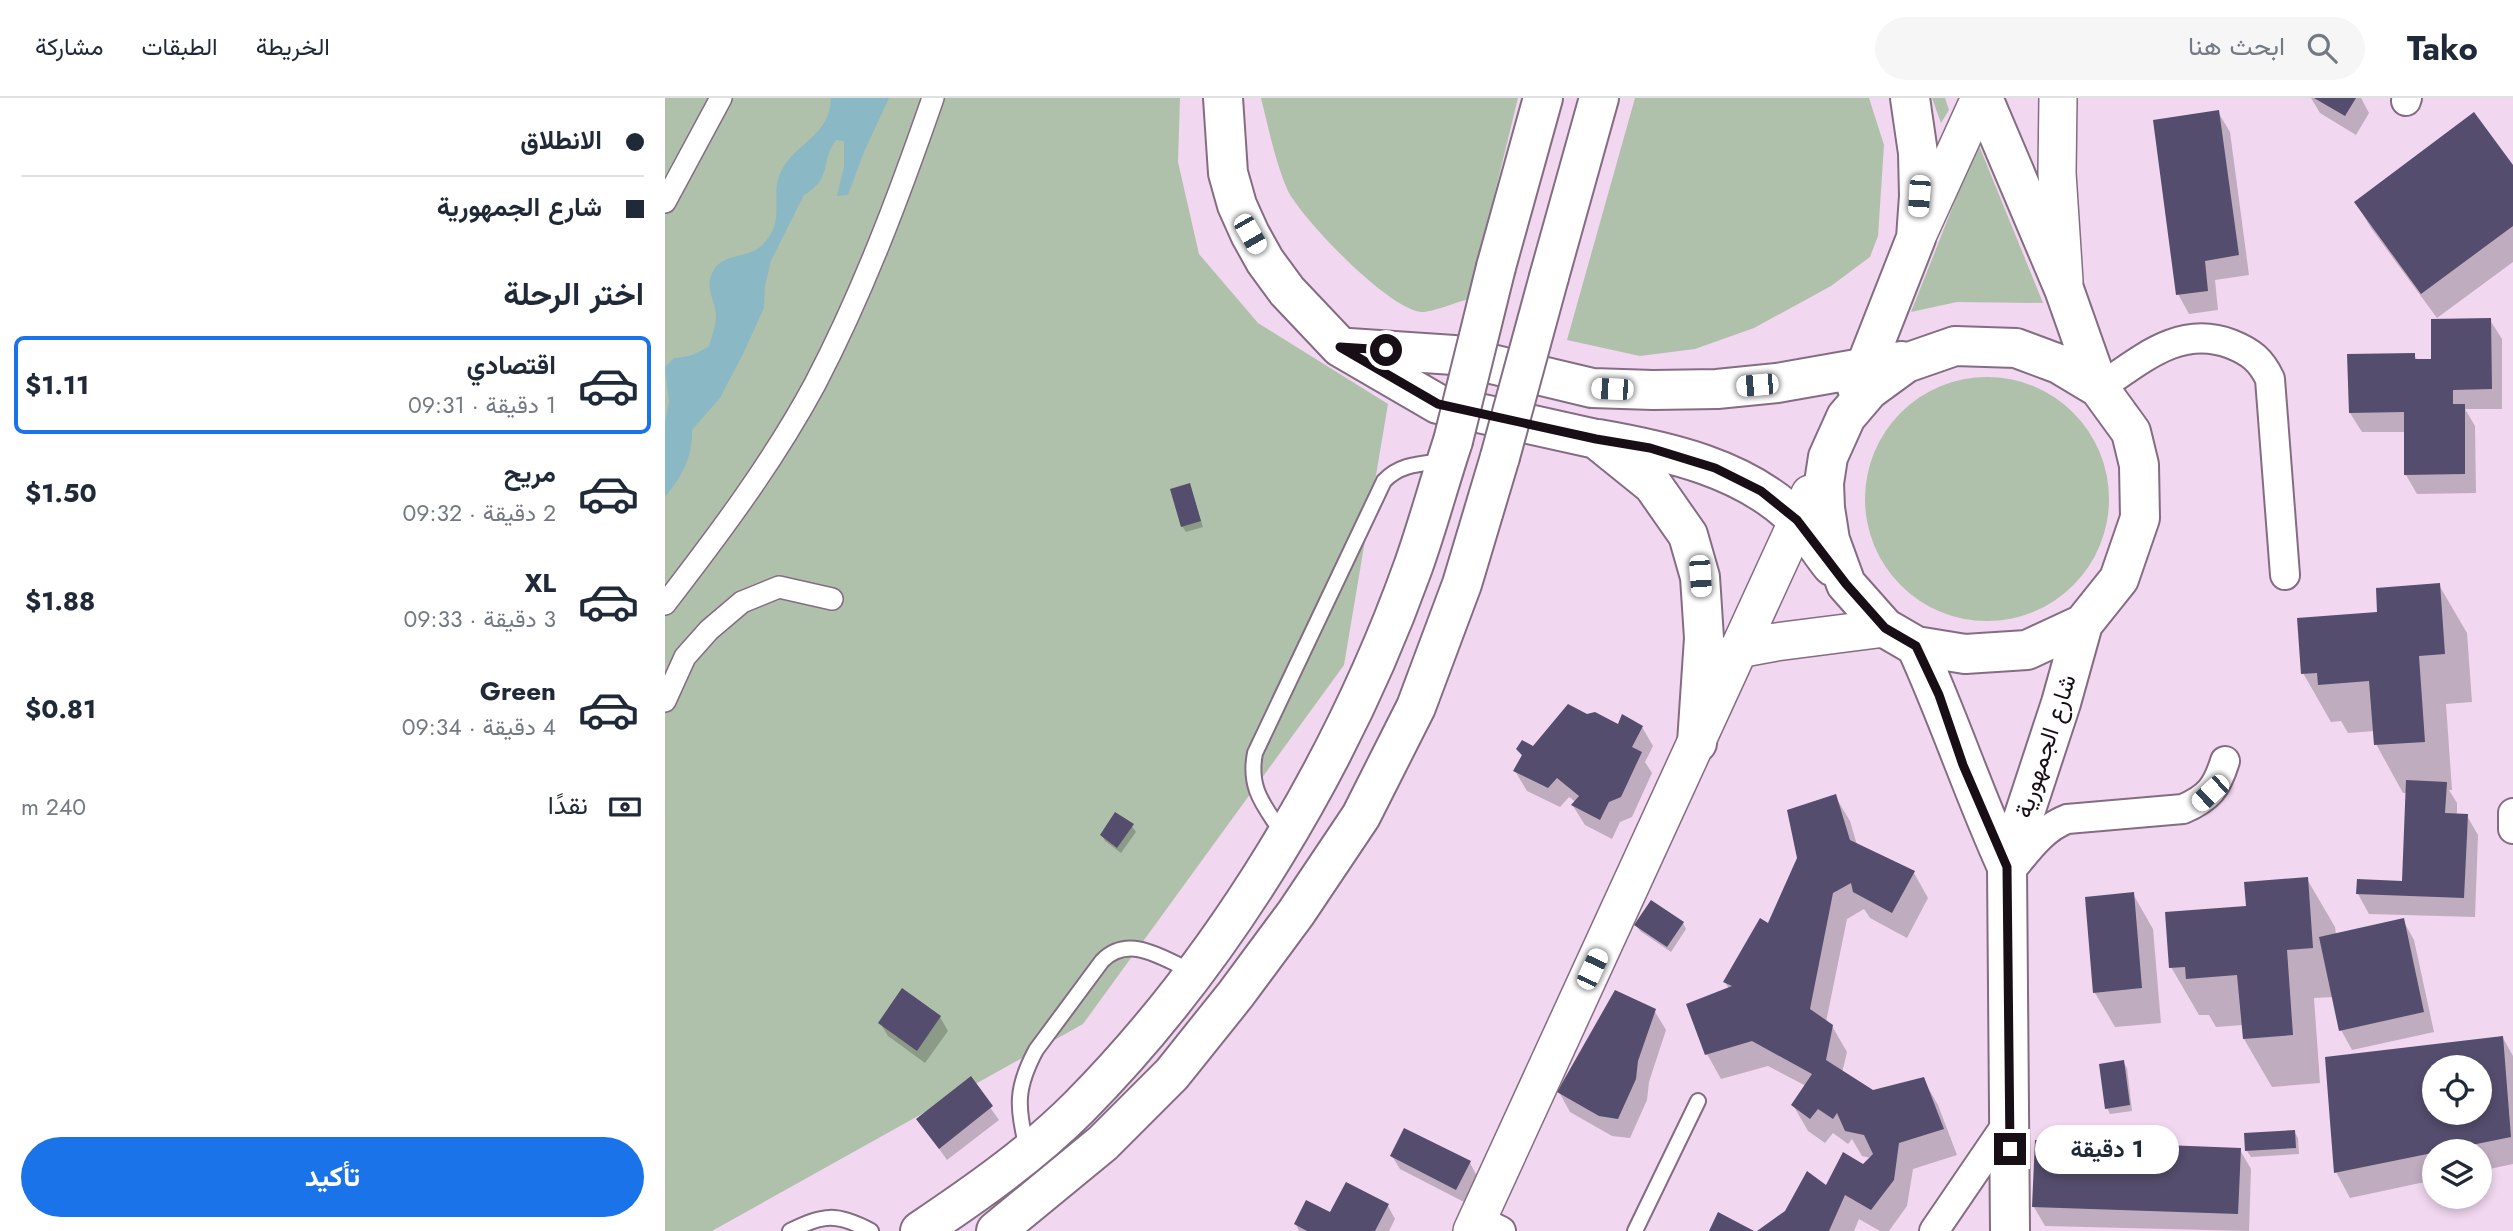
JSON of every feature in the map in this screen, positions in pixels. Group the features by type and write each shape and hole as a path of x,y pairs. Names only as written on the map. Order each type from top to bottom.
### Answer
{"main road":[{"name":"شارع الجمهورية","path":"1223,98 1229,173 1237,205 1250,234 1265,261 1287,291 1340,347 1438,404 1596,439 1650,448 1715,468 1761,491 1797,520 1846,584 1901,637 1939,695 1963,765 2007,872"},
{"path":"920,1231 982,1189 1028,1153 1078,1109 1143,1037 1194,972 1285,838 1329,760 1372,667 1413,567 1450,450 1496,267 1543,98"},
{"path":"996,1231 1103,1143 1172,1074 1237,995 1361,816 1416,707 1462,584 1500,457 1599,98"},
{"path":"1846,584 1831,540 1824,483 1828,457 1916,238 1918,153 1910,98"},
{"path":"1901,637 1965,654 2027,650 2083,624 2119,579 2140,518 2139,465 2131,432 2099,388 2064,289 1982,98"},
{"path":"1846,417 1869,390 1906,363 1955,346 2016,348 2059,364 2099,388"},
{"path":"1340,347 1454,355 1592,388 1717,389 1777,383 1916,359"},
{"path":"1596,439 1653,485 1688,535 1700,576 1704,638 1696,743"},
{"name":"شارع الجمهورية","path":"2010,1231 2007,872 2083,624"}],"street":[{"path":"665,202 721,98"},
{"path":"665,604 716,538 768,463 814,385 851,311 896,205 933,98"},
{"path":"1916,238 1982,98"},
{"path":"2058,98 2057,173 2064,289"},
{"path":"2099,388 2175,341 2198,338 2222,341 2248,351 2262,362 2270,379 2285,575"},
{"path":"1483,1227 1738,649 1828,457"},
{"path":"665,701 685,657 709,630 742,602 779,587 832,599"},
{"path":"1738,649 1776,642 1901,637"},
{"path":"2007,872 2055,824 2067,820 2183,809 2200,802 2219,780 2225,761"},
{"path":"2513,813 2513,829"},
{"path":"1934,1231 2009,1121"}],"lane":[{"path":"1285,838 1253,783 1255,753 1384,481 1408,465 1450,450"},
{"path":"1028,1153 1019,1110 1022,1081 1028,1065 1036,1050 1102,961 1116,950 1135,947 1194,972"},
{"path":"1635,1231 1698,1101"},
{"path":"790,1231 811,1220 834,1217 855,1222 871,1231"}],"green space":[{"path":"665,98 1180,98 1178,162 1199,254 1258,323 1388,404 1344,665 1083,1024 712,1231 665,1231"},
{"path":"1261,98 1518,98 1469,299 1422,312 1389,296 1348,262 1311,222 1288,191 1276,158"},
{"path":"1635,98 1869,98 1884,145 1878,236 1870,257 1831,286 1754,328 1695,349 1640,356 1567,340"},
{"path":"1932,98 1945,98 1949,110 1941,123"},
{"path":"1978,143 2043,303 1957,302 1911,312"},
{"path":"1975,377 1999,377 2023,382 2045,391 2074,412 2089,431 2100,452 2107,475 2107,523 2100,546 2089,567 2074,586 2045,607 2023,616 1999,621 1975,621 1951,616 1929,607 1909,594 1892,577 1879,557 1870,535 1865,511 1865,487 1870,463 1879,441 1892,421 1909,404 1929,391 1951,382"}],"water":[{"path":"831,98 889,98 848,195 837,196 844,166 844,141 836,140 823,176 804,195 771,261 765,286 764,308 743,354 720,398 692,430 691,449 685,466 665,497 665,422 669,402 665,367 674,358 693,355 709,346 716,314 710,286 712,274 720,263 757,249 770,235 776,216 779,176 791,157 820,129 829,110"}],"building":[{"path":"2314,98 2356,98 2345,116"},
{"path":"2219,110 2239,255 2205,261 2208,291 2176,295 2153,120"},
{"path":"2474,112 2513,165 2513,226 2421,294 2354,202"},
{"path":"2491,318 2492,389 2453,390 2453,404 2465,404 2465,474 2404,475 2404,412 2349,413 2347,354 2415,353 2415,359 2431,359 2431,319"},
{"path":"1190,483 1201,521 1181,527 1170,489"},
{"path":"2440,583 2445,654 2419,656 2425,742 2374,745 2369,681 2318,685 2317,673 2301,674 2297,618 2377,612 2376,588"},
{"path":"1568,704 1587,714 1595,712 1618,724 1622,714 1643,726 1632,747 1642,752 1621,797 1609,802 1600,820 1571,805 1579,796 1557,778 1548,788 1513,771 1522,755 1516,749 1522,740 1533,746"},
{"path":"2406,780 2447,782 2445,813 2468,814 2464,898 2356,894 2357,879 2402,881"},
{"path":"1836,794 1850,840 1915,871 1892,913 1853,892 1851,883 1833,893 1810,1009 1833,1025 1826,1060 1873,1090 1924,1077 1944,1129 1899,1143 1894,1180 1871,1210 1845,1195 1829,1231 1757,1231 1785,1211 1807,1171 1826,1185 1843,1152 1863,1164 1873,1154 1864,1135 1845,1131 1837,1113 1833,1119 1818,1109 1810,1119 1791,1105 1812,1074 1752,1041 1705,1055 1686,1004 1732,986 1723,982 1760,918 1768,923 1797,858 1787,810"},
{"path":"1115,812 1134,824 1117,848 1100,835"},
{"path":"2308,877 2313,948 2287,950 2293,1035 2243,1039 2237,975 2186,979 2185,967 2169,968 2165,912 2246,906 2244,882"},
{"path":"2134,892 2142,988 2093,993 2085,897"},
{"path":"1651,900 1684,922 1667,947 1634,925"},
{"path":"2404,918 2424,1012 2339,1031 2319,937"},
{"path":"902,988 941,1016 917,1051 878,1023"},
{"path":"1615,990 1656,1009 1638,1061 1636,1079 1618,1119 1599,1116 1557,1092"},
{"path":"2503,1036 2511,1137 2492,1141 2422,1139 2422,1155 2334,1173 2325,1057"},
{"path":"2124,1060 2130,1105 2105,1109 2099,1064"},
{"path":"971,1076 993,1106 939,1149 916,1119"},
{"path":"1404,1128 1471,1161 1456,1190 1390,1156"},
{"path":"2295,1130 2296,1148 2245,1151 2244,1133"},
{"path":"2035,1140 2241,1148 2238,1214 2032,1207"},
{"path":"1346,1182 1389,1204 1375,1231 1307,1231 1294,1224 1306,1200 1330,1212"},
{"path":"1718,1212 1754,1231 1709,1231"}],"route":[{"path":"1386,350 1340,347 1438,404 1596,439 1650,448 1715,468 1761,491 1797,520 1846,584 1885,628 1916,646 1939,695 1963,765 2007,867 2010,1149"}]}
